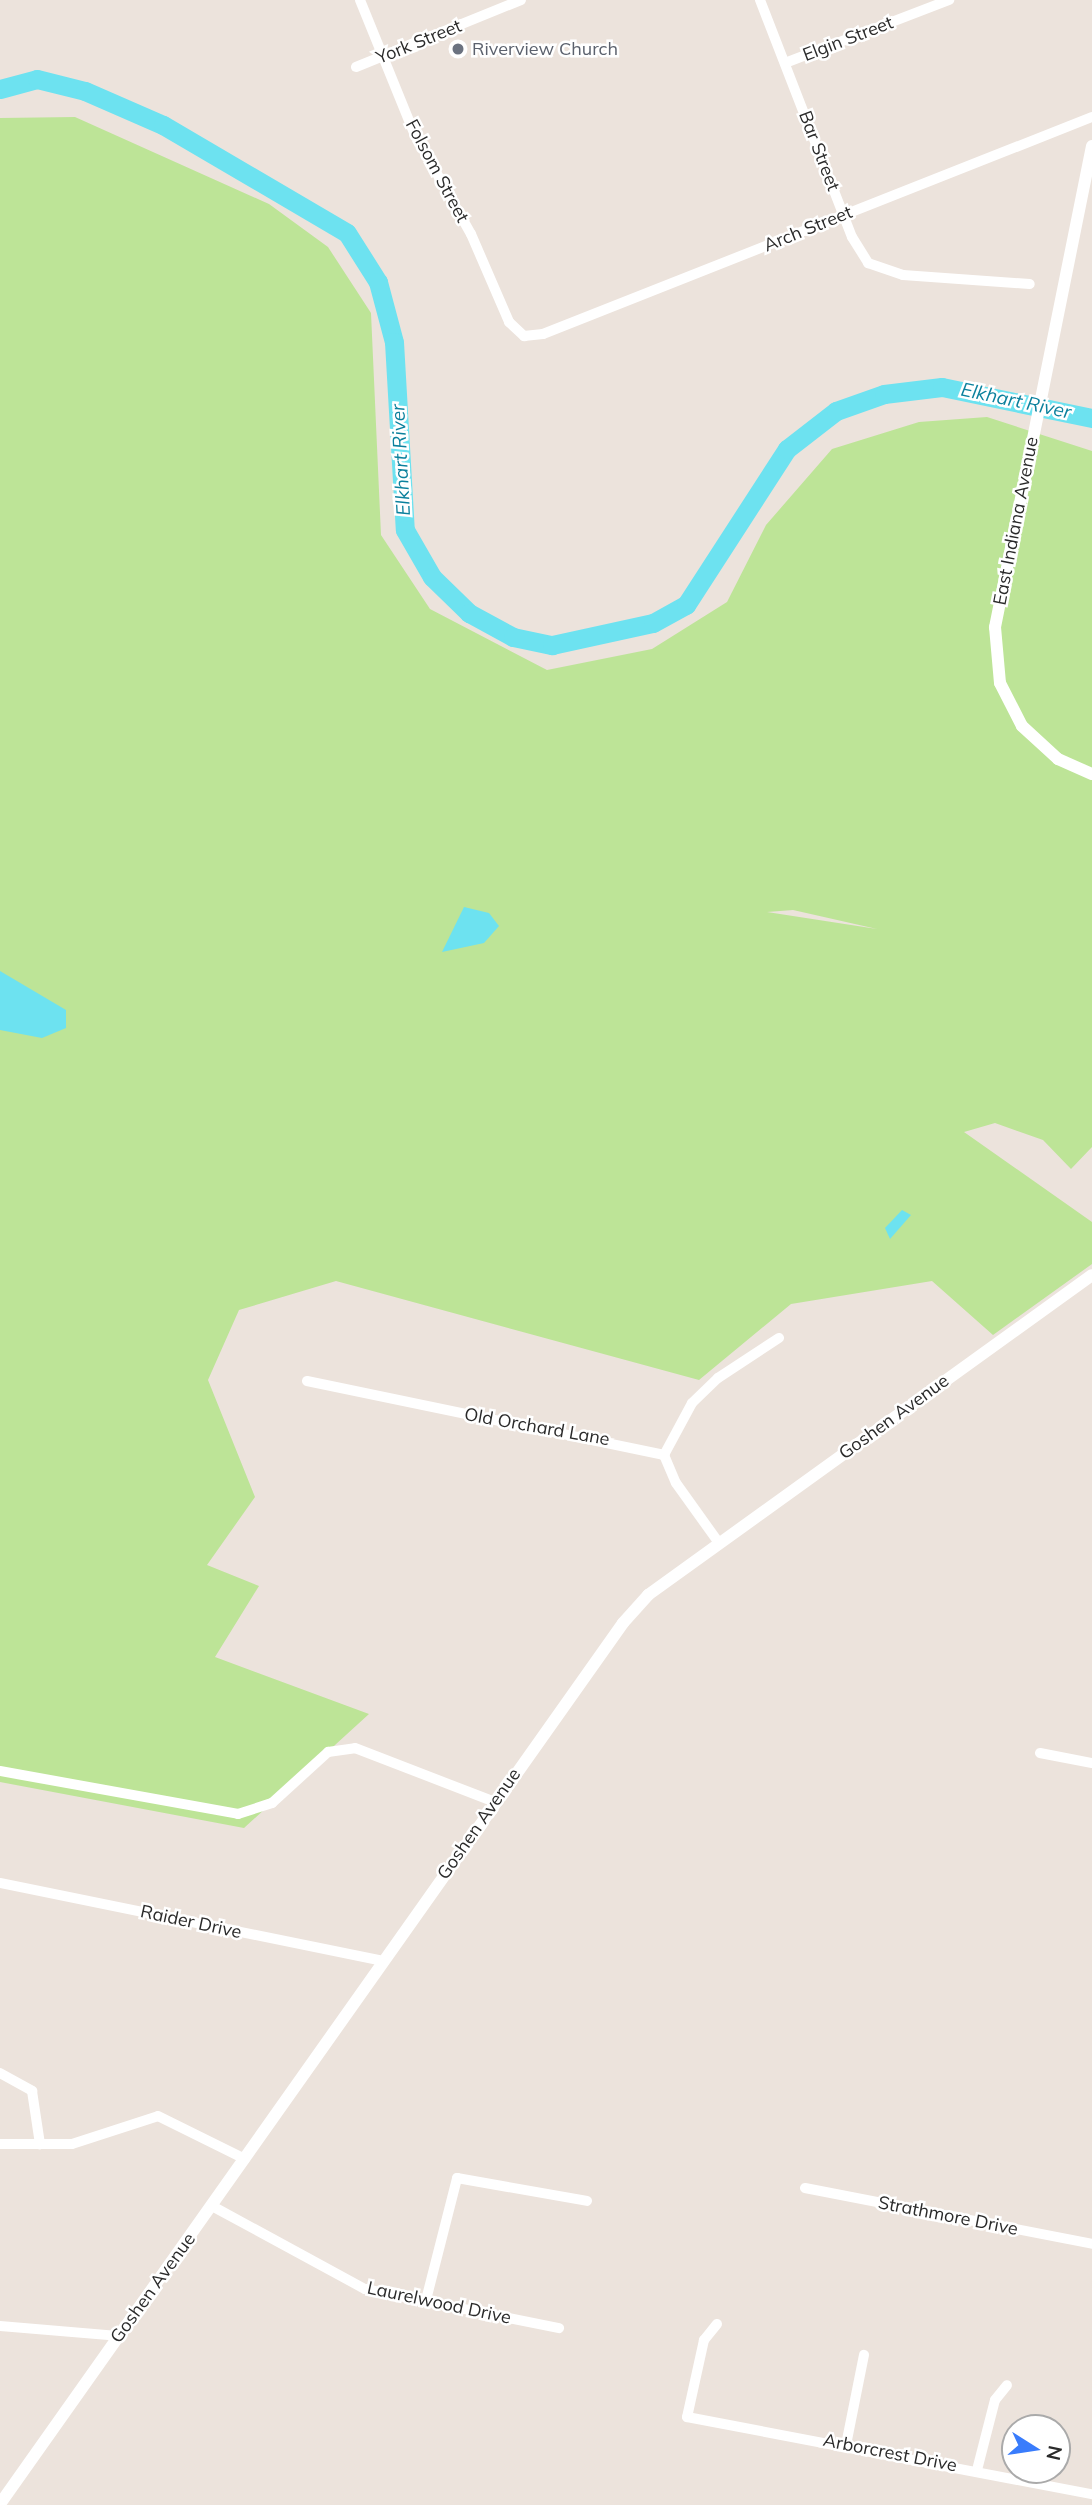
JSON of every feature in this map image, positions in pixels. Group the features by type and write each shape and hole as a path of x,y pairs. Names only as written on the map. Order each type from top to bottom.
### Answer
{"street":[{"name":"Folsom Street","path":"360,0 383,56 509,322 524,336"},
{"name":"York Street","path":"356,67 521,0"},
{"name":"Bar Street","path":"760,0 860,252 886,273 1030,284"},
{"name":"Elgin Street","path":"785,63 949,0"},
{"name":"Arch Street","path":"524,336 544,334 1092,117"},
{"name":"East Indiana Avenue","path":"1092,146 1000,592 995,660 1022,726 1058,759 1092,774"},
{"name":"Goshen Avenue","path":"0,2504 623,1623 648,1595 1092,1275"},
{"path":"719,1543 676,1483 664,1455 692,1403 718,1378 779,1338"},
{"name":"Old Orchard Lane","path":"307,1381 664,1455"},
{"path":"0,1771 238,1814 272,1803 328,1752 355,1748 495,1802"},
{"path":"1040,1753 1092,1763"},
{"name":"Raider Drive","path":"0,1883 382,1961"},
{"path":"0,2073 32,2091 40,2144"},
{"path":"0,2144 72,2144 158,2116 245,2159"},
{"path":"426,2300 457,2178 587,2201"},
{"name":"Strathmore Drive","path":"805,2188 1092,2244"},
{"name":"Laurelwood Drive","path":"212,2206 345,2281 559,2328"},
{"name":"Arborcrest Drive","path":"717,2324 704,2340 687,2417 846,2445 1092,2494"},
{"path":"0,2326 118,2336"},
{"path":"846,2445 864,2355"},
{"path":"977,2470 995,2400 1007,2385"}],"green space":[{"path":"75,117 269,204 328,247 371,313 381,535 430,609 547,670 652,649 727,602 766,525 832,449 919,422 987,417 1092,451 1092,1147 1071,1169 1043,1140 995,1123 964,1132 1092,1222 1092,1264 993,1335 932,1281 791,1304 699,1380 336,1281 239,1310 208,1380 255,1497 207,1565 259,1586 215,1657 369,1714 244,1828 0,1782 0,118","holes":["793,910 877,929 767,912"]}],"water":[{"path":"464,907 489,913 499,926 484,943 442,952"},
{"path":"0,971 66,1010 66,1028 42,1038 0,1030"},
{"path":"902,1210 911,1215 890,1239 885,1228"}],"waterway":[{"name":"Elkhart River","path":"0,89 37,79 85,91 163,125 347,233 378,282 394,342 405,530 432,577 469,613 513,637 552,645 653,623 686,605 787,449 836,411 884,394 942,387 1092,418"}],"place":[{"name":"Riverview Church","path":"458,49"}]}
